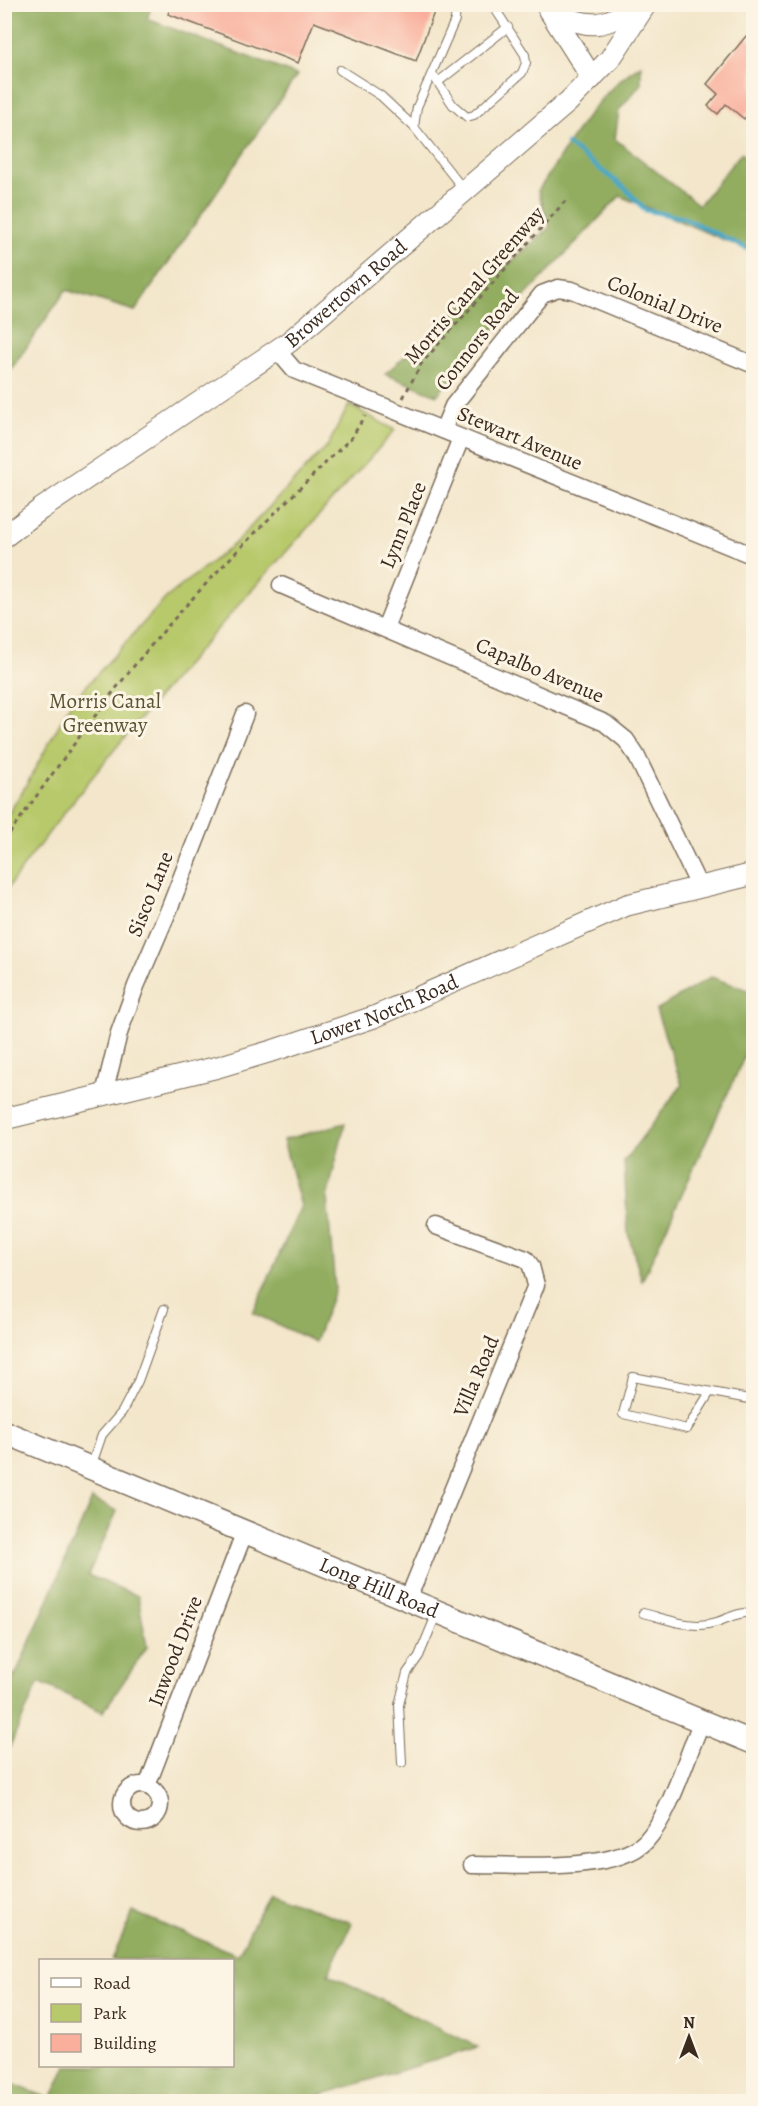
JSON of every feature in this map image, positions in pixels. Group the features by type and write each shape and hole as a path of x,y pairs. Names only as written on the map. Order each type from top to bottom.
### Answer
{"main road":[{"name":"Long Hill Road","path":"4,1432 753,1743"}],"street":[{"path":"547,8 576,22 607,24 644,4"},
{"name":"Browertown Road","path":"4,537 41,509 277,350 466,192 592,78 610,58 644,4"},
{"path":"547,8 592,78"},
{"name":"Colonial Drive","path":"558,288 572,290 753,365"},
{"name":"Connors Road","path":"443,430 453,406 542,294 558,288"},
{"name":"Stewart Avenue","path":"277,350 294,370 753,556"},
{"name":"Lynn Place","path":"385,628 461,438"},
{"name":"Capalbo Avenue","path":"281,585 531,689 605,723 617,731 636,755 699,886"},
{"name":"Sisco Lane","path":"104,1094 119,1033 136,986 170,907 244,714"},
{"name":"Lower Notch Road","path":"4,1119 218,1067 374,1017 627,905 753,874"},
{"name":"Villa Road","path":"408,1599 536,1285 531,1266 526,1259 436,1226"},
{"name":"Inwood Drive","path":"147,1786 245,1531"},
{"path":"472,1865 591,1863 627,1853 644,1843 662,1816 702,1721"}],"lane":[{"path":"414,127 417,107 456,20 456,4"},
{"path":"432,74 460,112 467,117 474,115 522,73 526,63 520,45 492,4"},
{"path":"438,82 508,27"},
{"path":"340,70 381,96 414,127 466,192"},
{"path":"90,1467 102,1435 122,1412 138,1382 164,1309"},
{"path":"710,1392 687,1429 623,1414 633,1377 753,1400"},
{"path":"402,1763 399,1705 407,1673 419,1656 437,1611"},
{"path":"643,1613 700,1625 716,1622 735,1613 753,1612"}],"path":[{"name":"Morris Canal Greenway","path":"4,841 93,718 161,633 230,559 352,437 370,408 401,403 421,364 567,199"}],"green space":[{"path":"4,5 152,5 147,19 297,75 135,311 66,290 8,374 4,373"},
{"path":"641,65 641,84 619,110 615,139 699,205 741,153 753,163 753,252 620,196 491,332 437,395 385,374 550,227 538,191 596,105 625,76"},
{"name":"Morris Canal Greenway","path":"349,405 395,430 145,713 50,831 5,892 5,819 71,703 166,598 234,544 328,445"},
{"path":"711,977 753,992 753,1038 642,1281 628,1233 624,1161 682,1085 656,1010"},
{"path":"345,1123 327,1198 335,1288 315,1342 253,1313 301,1206 283,1140"},
{"path":"92,1499 117,1511 88,1575 138,1596 147,1647 103,1712 39,1682 5,1757 5,1699"},
{"path":"5,1671 15,1675 5,1699"},
{"path":"269,1893 352,1923 328,1974 478,2047 301,2101 5,2101 5,2081 51,2099 66,2067 234,2067 234,1959 112,1959 133,1912 238,1955"}],"building":[{"path":"172,4 437,4 416,61 314,22 298,63 168,14"},
{"path":"746,36 753,42 753,107 744,119 726,104 718,114 708,106 718,94 707,84"}],"waterway":[{"path":"567,144 625,188 645,210 684,218 754,252"}]}
